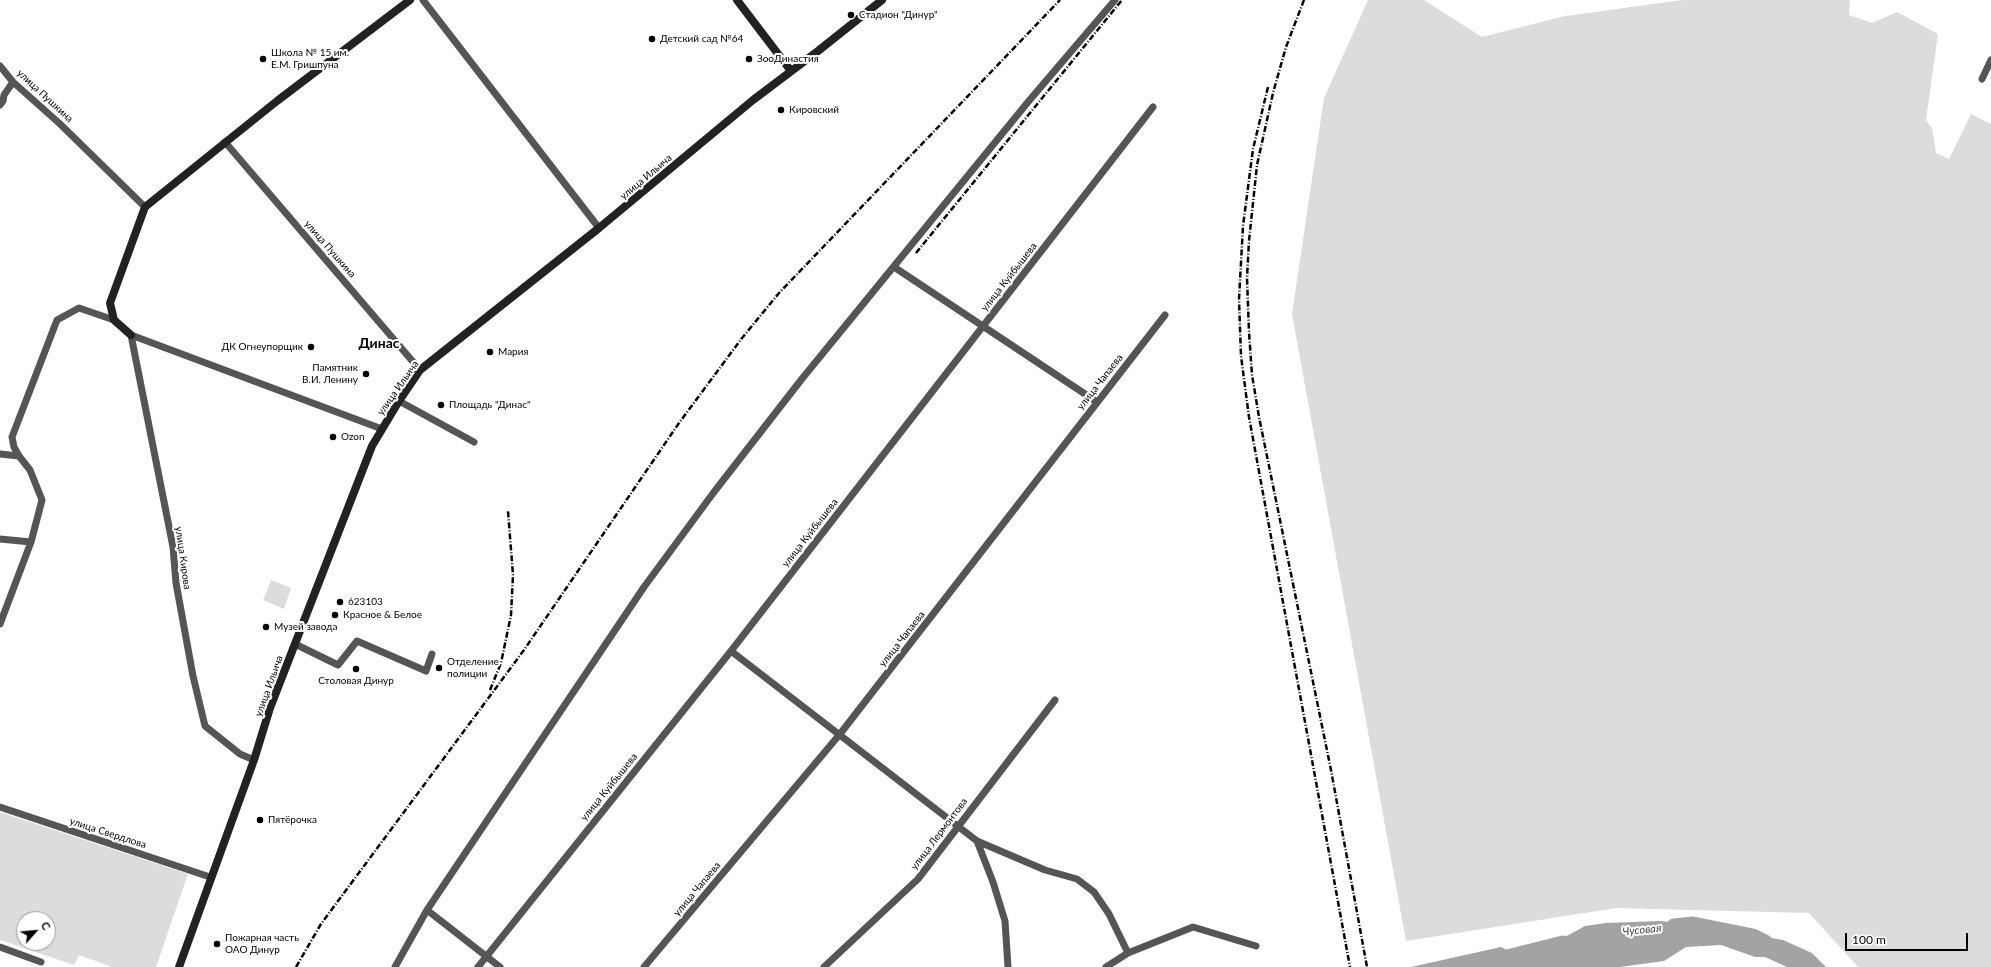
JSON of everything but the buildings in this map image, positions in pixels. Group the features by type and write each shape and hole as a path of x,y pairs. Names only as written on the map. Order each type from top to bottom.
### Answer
{"street":[{"path":"114,320 110,303 144,207 225,142 410,0"},
{"path":"423,0 600,228"},
{"path":"737,0 791,71"},
{"name":"улица Ильича","path":"179,967 210,877 254,760 270,708 372,446 399,401 420,370 600,228 753,100 882,0"},
{"path":"395,967 427,910 649,581 759,433 1028,102 1115,0"},
{"path":"1982,79 1991,60"},
{"name":"улица Пушкина","path":"0,66 13,82 59,123 144,207"},
{"path":"0,105 3,101 4,95 13,82"},
{"name":"улица Куйбышева","path":"478,967 486,955 731,651 1153,107"},
{"name":"улица Пушкина","path":"225,142 420,370"},
{"path":"894,267 1097,402"},
{"path":"0,624 31,542 42,500 30,470 19,456 12,436 57,320 79,308 114,320 131,335 382,428"},
{"name":"улица Чапаева","path":"644,967 840,734 1165,315"},
{"name":"улица Кирова","path":"131,335 173,547 176,583 193,676 205,726 240,754 254,760"},
{"path":"399,401 474,442"},
{"path":"0,454 19,456"},
{"path":"0,539 31,542"},
{"path":"295,644 338,664 357,641 426,671 432,654"},
{"path":"731,651 840,734 956,827 977,841 1045,870 1077,880 1094,892 1109,914 1128,953"},
{"name":"улица Лермонтова","path":"824,967 918,879 956,827 1055,700"},
{"name":"улица Свердлова","path":"0,807 210,877"},
{"path":"977,841 993,882 1004,921 1008,967"},
{"path":"427,910 500,967"},
{"path":"1106,967 1128,953 1193,927 1256,946"},
{"path":"0,947 40,962"}],"shaded area":[{"path":"1368,0 1424,0 1482,37 1565,16 1683,0 1850,0 1849,15 1872,23 1897,12 1938,34 1926,120 1932,128 1936,153 1949,159 1971,114 1991,124 1991,967 1858,967 1809,913 1616,908 1406,941 1292,314 1324,98"},
{"path":"271,580 291,588 284,609 263,600"},
{"path":"0,812 188,874 156,967 112,967 79,955 74,965 33,951 56,951 56,911 16,911 16,945 0,940"}],"water":[{"path":"1660,921 1693,924 1783,940 1812,953 1826,967 1787,967 1765,957 1755,957 1721,945 1686,947 1664,961 1620,967 1411,967 1501,947 1517,955 1545,948 1585,926 1606,923"}],"waterway":[{"name":"Чусовая","path":"1674,926 1693,924 1753,936 1765,942"},
{"name":"Чусовая","path":"1467,967 1563,943"}],"railway":[{"path":"296,967 321,924 524,650 679,423 742,338 779,293 1060,0"},
{"path":"916,253 1122,0"},
{"path":"1304,0 1286,47 1273,93 1257,165 1249,241 1247,278 1249,332 1252,375 1259,417 1331,770 1367,967"},
{"path":"1268,87 1253,149 1243,226 1239,299 1241,356 1249,417 1350,967"},
{"path":"490,690 501,663 511,615 513,575 508,511"}],"place":[{"name":"Стадион \"Динур\"","path":"851,15"},
{"name":"Детский сад №64","path":"652,39"},
{"name":"Школа № 15 им. Е.М. Гришпуна","path":"263,59"},
{"name":"ЗооДинастия","path":"749,59"},
{"name":"Кировский","path":"781,110"},
{"name":"ДК Огнеупорщик","path":"311,347"},
{"name":"Мария","path":"490,352"},
{"name":"Памятник В.И. Ленину","path":"366,374"},
{"name":"Площадь \"Динас\"","path":"441,405"},
{"name":"Ozon","path":"333,437"},
{"name":"623103","path":"340,602"},
{"name":"Красное & Белое","path":"335,615"},
{"name":"Музей завода","path":"266,627"},
{"name":"Отделение полиции","path":"439,668"},
{"name":"Столовая Динур","path":"356,669"},
{"name":"Пятёрочка","path":"260,820"},
{"name":"Пожарная часть ОАО Динур","path":"217,944"}],"district":[{"name":"Динас","path":"379,343"}]}
